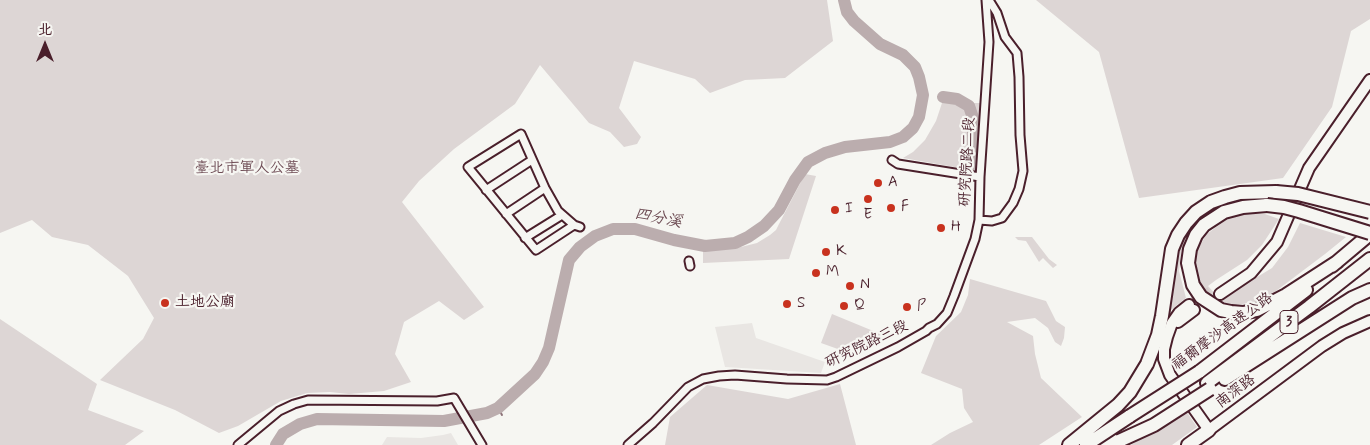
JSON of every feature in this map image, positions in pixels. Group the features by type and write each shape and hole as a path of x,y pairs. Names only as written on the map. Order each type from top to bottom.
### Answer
{"highway":[{"path":"1069,445 1118,405 1130,392 1147,364 1158,335 1172,249 1178,234 1196,212 1211,202 1240,193 1276,192 1298,194 1370,212"},
{"path":"1337,262 1286,295 1257,310 1243,313 1221,310 1201,297 1193,285 1188,263 1190,249 1196,235 1204,225 1224,212 1243,207 1267,205 1284,207 1370,234"},
{"name":"福爾摩沙高速公路","path":"1086,445 1199,372 1300,296 1370,234"},
{"name":"福爾摩沙高速公路","path":"1209,386 1370,259"},
{"path":"1116,443 1154,425 1209,386 1352,298 1370,290"},
{"path":"1188,445 1209,430"}],"main road":[{"path":"1217,292 1251,273 1277,242 1309,168 1370,80"},
{"name":"南深路","path":"1191,307 1179,314 1172,323 1164,349 1164,359 1170,375 1209,430 1322,346 1342,333 1370,321"}],"street":[{"name":"研究院路二段","path":"988,0 997,13 1005,37 1017,53 1023,171 1019,189 1013,203 1002,218 992,221 979,220 989,42 988,0"},
{"path":"521,134 532,160 558,211 577,226 536,250 468,167 521,134"},
{"path":"486,190 532,160"},
{"path":"892,160 898,164 980,177"},
{"path":"506,214 545,188"},
{"path":"525,238 562,215"},
{"name":"研究院路三段","path":"628,445 653,423 688,387 703,379 735,375 827,380 880,356 937,324 947,314 975,239 979,220"},
{"path":"238,445 279,411 308,400 437,401 454,398 482,445"}],"shaded area":[{"path":"752,323 756,338 825,362 821,373 725,367 715,327"},
{"path":"451,433 458,445 382,445 387,437 421,438"}],"green space":[{"name":"臺北市軍人公墓","path":"0,0 827,0 833,41 785,78 745,80 710,93 695,79 634,61 619,108 641,137 637,144 624,147 610,132 589,123 540,65 515,104 454,149 419,181 402,202 484,307 464,320 439,301 404,322 395,354 411,382 384,391 349,394 330,392 307,393 281,401 238,426 219,433 175,410 100,380 143,339 154,318 128,276 88,245 52,237 32,220 0,233"},
{"path":"1036,0 1370,0 1370,19 1351,31 1332,107 1283,178 1139,198 1099,52"},
{"path":"942,103 983,103 977,171 903,158 913,152 925,140 936,121"},
{"path":"805,174 816,176 789,259 703,263 703,251 741,247 757,243 776,230"},
{"path":"1246,214 1265,214 1279,219 1262,245 1247,260 1208,286 1218,297 1230,293 1272,268 1288,247 1300,223 1346,237 1272,294 1255,302 1236,305 1217,303 1206,296 1198,286 1193,272 1196,252 1206,235 1216,227 1229,218"},
{"path":"1188,232 1181,253 1179,271 1186,298 1167,313 1172,271 1180,241"},
{"path":"1015,237 1032,237 1049,259 1057,265 1053,268 1043,258 1039,262 1026,241 1018,240"},
{"path":"970,279 1046,301 1056,321 1065,327 1061,346 1055,342 1048,328 1035,318 1007,322 1033,336 1041,378 1082,417 1039,445 931,445 973,422 964,408 962,389 921,373 936,336 961,312 968,295"},
{"path":"832,314 883,335 849,353 821,343"},
{"path":"0,319 97,384 88,410 144,431 125,445 0,445"},
{"path":"840,384 856,445 665,445 670,417 707,385 788,399"},
{"path":"1186,411 1197,427 1172,445 1131,445"}],"waterway":[{"name":"四分溪","path":"276,445 283,434 300,424 317,419 444,421 487,413 498,408 535,374 543,362 549,348 569,260 580,247 595,236 613,229 635,229 705,246 735,243 764,226 779,210 795,180 808,162 825,153 845,147 890,142 903,137 913,128 919,117 923,95 915,67 903,55 880,44 854,21 847,12 844,0"},
{"path":"943,97 957,99 969,106 973,118 973,168"},
{"path":"498,408 502,415"}],"tunnel":[{"path":"1189,305 1214,289"}],"place":[{"name":"A","path":"878,183"},
{"name":"E","path":"868,199"},
{"name":"F","path":"891,208"},
{"name":"I","path":"835,210"},
{"name":"H","path":"941,228"},
{"name":"K","path":"826,252"},
{"name":"M","path":"816,273"},
{"name":"N","path":"850,286"},
{"name":"土地公廟","path":"165,303"},
{"name":"S","path":"787,304"},
{"name":"Q","path":"844,306"},
{"name":"P","path":"907,307"}]}
